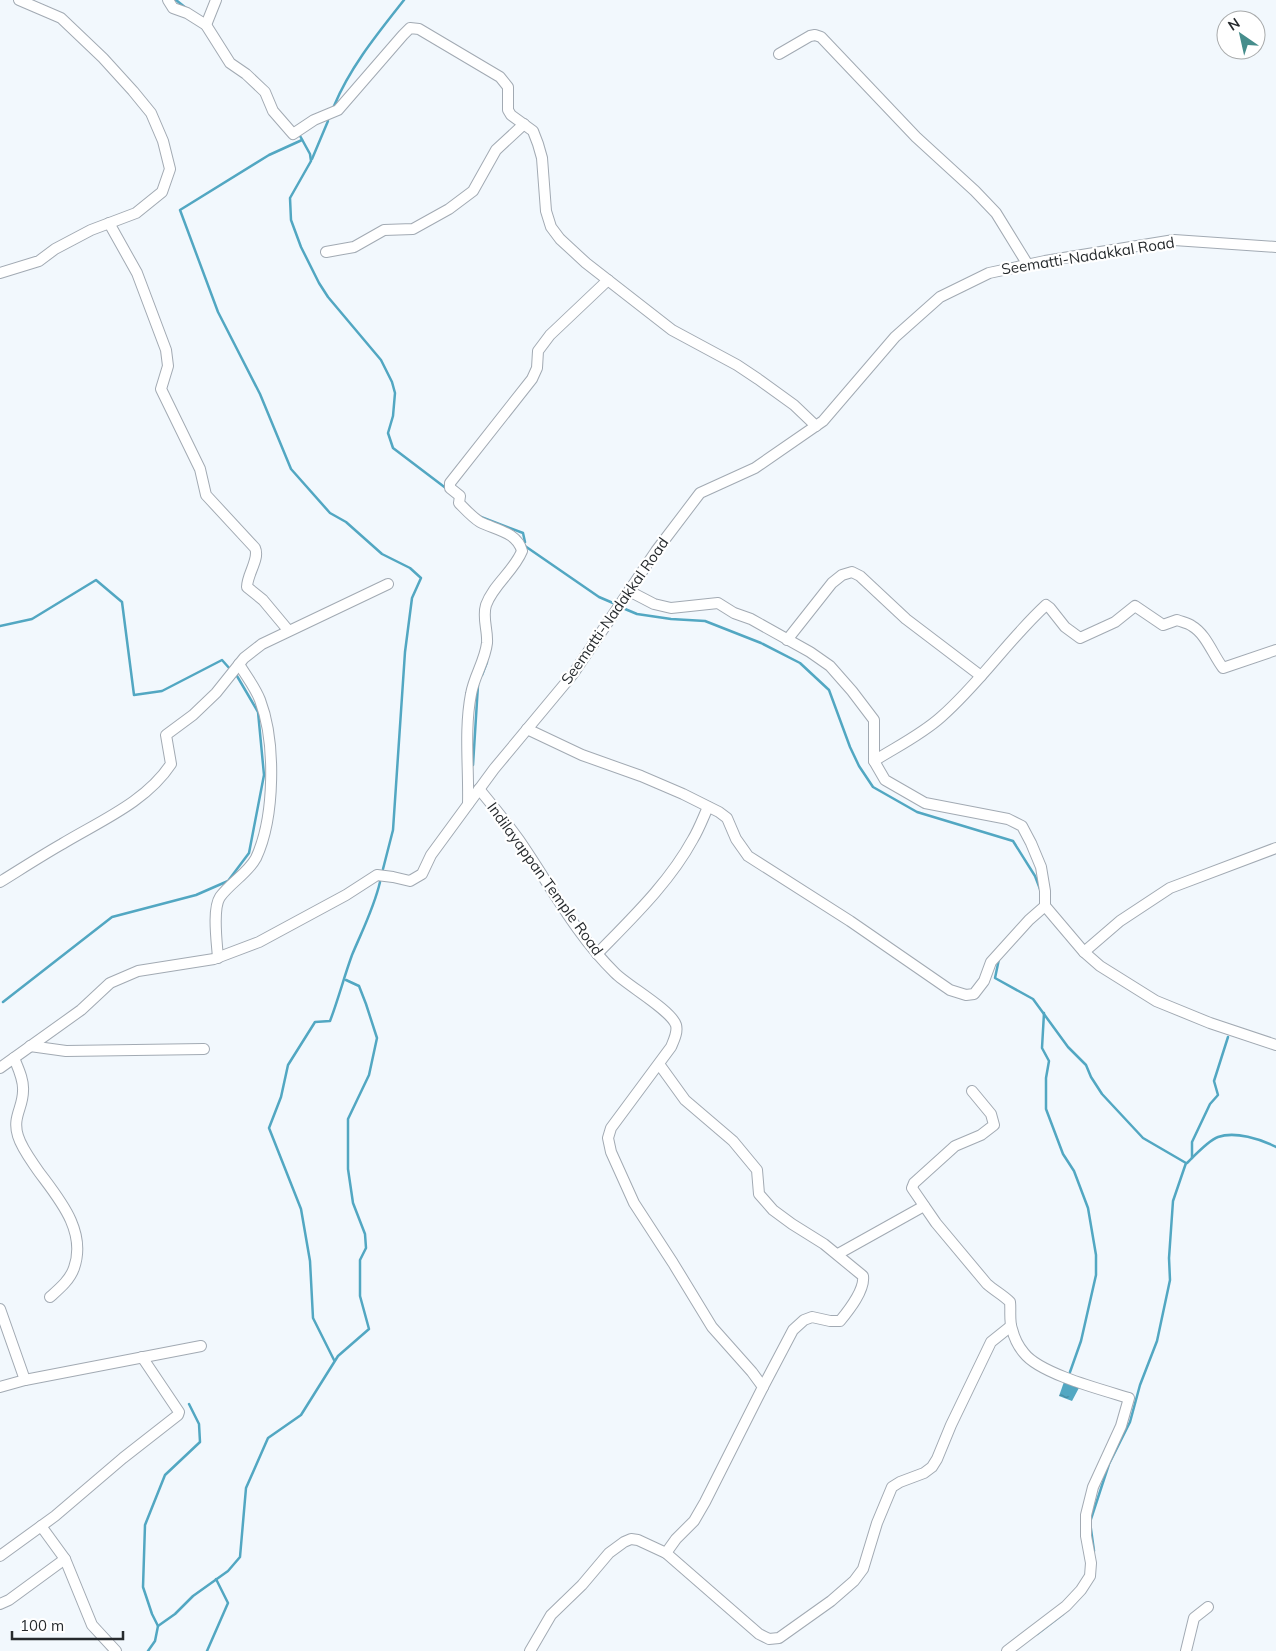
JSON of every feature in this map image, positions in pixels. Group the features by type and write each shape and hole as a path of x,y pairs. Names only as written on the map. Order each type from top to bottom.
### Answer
{"street":[{"path":"0,273 39,261 55,249 90,230 136,213 162,192 170,169 163,141 151,114 103,58 61,18 19,0"},
{"path":"168,0 173,8 187,13 206,25 230,63 246,74 265,92 273,111 293,134 314,120 338,110 410,28 419,28 500,77 508,87 508,110 511,115 533,131 542,158 546,211 551,227 560,239 586,263 672,330 737,365 794,405 816,426"},
{"path":"206,25 216,0"},
{"path":"779,54 810,36 815,34 821,37 916,137 996,213 1028,265"},
{"path":"326,252 354,247 384,230 413,229 449,209 473,191 496,150 524,124"},
{"path":"109,223 137,273 166,350 168,366 161,389 200,469 206,495 255,548 256,555 247,581 247,587 263,600 288,630"},
{"name":"Seematti-Nadakkal Road","path":"0,1068 80,1010 110,984 138,971 218,958 259,942 346,895 377,875 393,876 410,881 422,874 431,855 468,804 573,674 656,551 700,493 755,468 816,426 895,337 940,297 989,273 1174,240 1276,247"},
{"path":"468,804 468,724 471,694 487,642 484,614 486,604 522,551 517,540 479,521 459,503 460,496 450,488 450,483 532,379 537,368 538,351 550,335 608,280"},
{"path":"787,640 832,583 842,575 852,572 860,576 906,619 982,676"},
{"path":"0,882 123,809 162,778 171,764 166,735 194,715 216,694 244,658 262,644 388,584"},
{"path":"629,592 654,604 671,608 718,603 810,652 830,666 874,720 874,761 885,780 925,803 1008,819 1022,826 1040,867 1045,890 1045,906 1084,952 1100,966 1156,1000 1210,1023 1276,1044"},
{"path":"874,761 916,736 941,718 982,676 1026,624 1046,605 1065,627 1080,638 1115,622 1135,606 1163,625 1177,620 1192,625 1204,637 1214,658 1223,668 1276,650"},
{"path":"218,958 216,908 219,898 255,860 270,805 271,768 267,723 260,699 239,664"},
{"path":"527,729 582,755 641,776 683,794 719,812 727,818 736,840 748,856 850,921 950,990 966,995 974,994 984,981 990,962 1029,920 1045,906"},
{"name":"Indilayappan Temple Road","path":"479,789 519,840 568,916 598,954 616,974 668,1015 676,1024 676,1034 671,1047 611,1128 608,1138 611,1152 634,1203 712,1327 752,1372 763,1388"},
{"path":"598,954 646,904 667,876 693,839 708,807"},
{"path":"1084,952 1120,921 1170,888 1276,848"},
{"path":"30,1046 66,1051 204,1048"},
{"path":"14,1058 24,1091 16,1117 15,1125 18,1137 24,1152 69,1215 75,1230 77,1247 74,1269 65,1283 50,1297"},
{"path":"659,1064 685,1100 733,1141 757,1170 759,1194 773,1210 838,1254 862,1276 864,1282 862,1290 840,1321 812,1317 804,1320 793,1330 705,1502 694,1520 676,1539 666,1554"},
{"path":"972,1091 991,1114 994,1125 981,1135 955,1146 914,1183 912,1188 936,1223 988,1284 1003,1294 1010,1302 1011,1326 1024,1353 1053,1372 1089,1386 1129,1398 1121,1426 1093,1487 1086,1515 1086,1536 1091,1564 1090,1576 1066,1606 1007,1651"},
{"path":"838,1254 924,1206"},
{"path":"0,1309 25,1380"},
{"path":"530,1651 551,1615 582,1585 609,1553 624,1542 631,1540 638,1540 666,1554 759,1634 769,1638 779,1638 831,1601 854,1581 863,1569 892,1487 924,1473 932,1466 937,1459 951,1425 991,1342 1011,1326"},
{"path":"0,1387 25,1380 201,1346"},
{"path":"0,1556 41,1526 178,1415 179,1412 142,1357"},
{"path":"41,1526 66,1559 96,1632 116,1651"},
{"path":"0,1604 9,1600 66,1559"},
{"path":"1186,1651 1194,1618 1208,1607"}],"water":[{"path":"1065,1379 1080,1386 1072,1401 1059,1396"}],"waterway":[{"path":"176,0 186,8"},
{"path":"334,106 356,64 404,0"},
{"path":"312,159 328,121"},
{"path":"299,134 310,154 311,161 290,198 291,220 301,247 328,297 381,360 392,382 395,393 393,416 388,433 393,448 447,489"},
{"path":"302,140 269,155 180,210 218,312 260,394 291,469 330,513 346,522 382,554 410,568 421,578 412,598 405,652 393,830 383,869"},
{"path":"481,517 523,533 525,542"},
{"path":"525,546 599,597 613,603"},
{"path":"0,626 32,619 96,580 122,602 134,695 162,691 222,660 230,669"},
{"path":"625,609 637,614 705,621 761,643 800,663 829,690 850,747 859,766 873,787 917,812 1013,841 1035,876 1040,889"},
{"path":"482,675 487,662"},
{"path":"3,1002 112,917 196,895 228,881 249,853 264,775 258,712 237,676"},
{"path":"473,765 478,685"},
{"path":"334,1360 313,1318 310,1261 301,1209 269,1128 281,1097 288,1065 315,1022 330,1021 352,955 371,910 380,882"},
{"path":"999,959 995,978 1033,999 1068,1047 1086,1065 1102,1094 1143,1138 1186,1163 1173,1201 1169,1258 1170,1280 1157,1341 1140,1385 1130,1422 1109,1464 1090,1522 1094,1551"},
{"path":"148,1651 155,1641 158,1626 175,1614 193,1596 228,1571 240,1557 246,1488 268,1438 301,1415 338,1356 369,1329 360,1296 360,1260 366,1248 365,1234 353,1203 348,1169 348,1119 369,1075 377,1038 359,986 346,980"},
{"path":"1044,1013 1042,1048 1049,1061 1046,1078 1046,1109 1063,1154 1074,1171 1088,1208 1096,1255 1096,1275 1081,1341 1070,1372"},
{"path":"1192,1158 1192,1142 1210,1104 1218,1095 1214,1081 1228,1037"},
{"path":"1187,1163 1210,1141 1225,1135 1240,1135 1263,1141 1276,1147"},
{"path":"158,1626 143,1587 145,1525 165,1475 200,1442 199,1424 189,1404"},
{"path":"207,1651 228,1603 216,1579"},
{"path":"1037,1634 1063,1614"}]}
